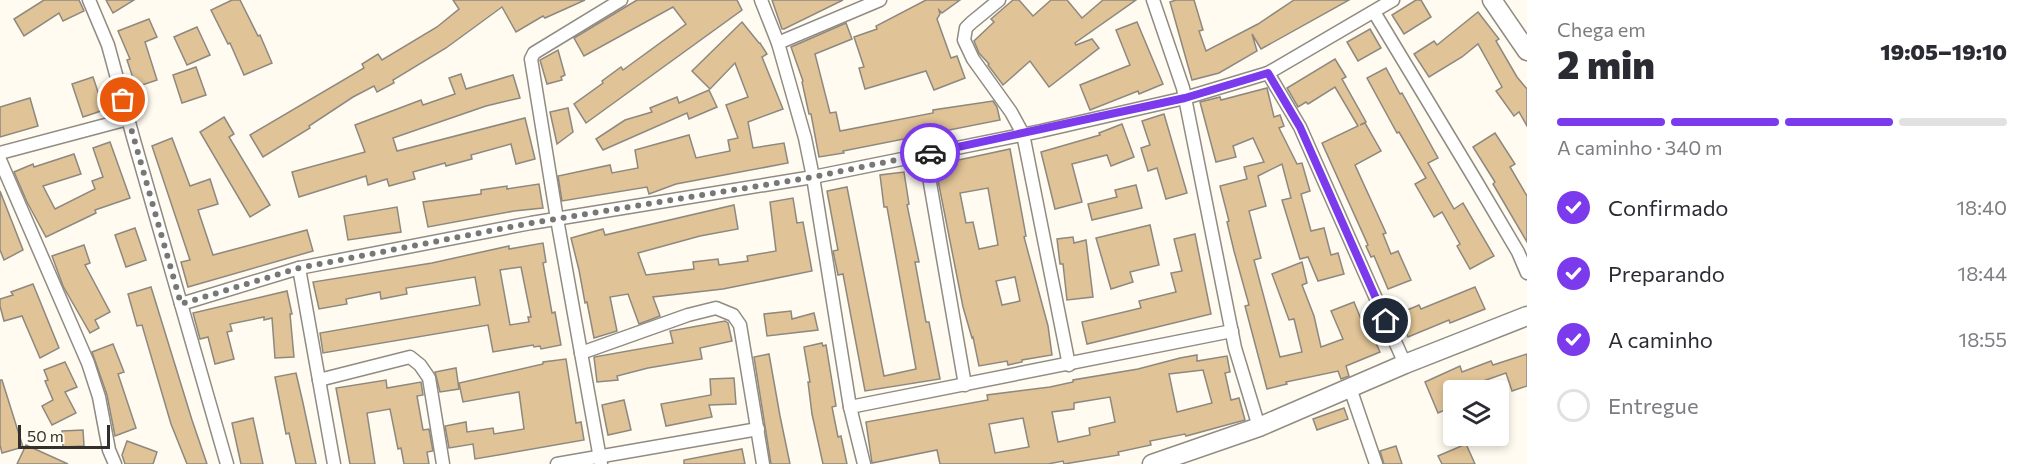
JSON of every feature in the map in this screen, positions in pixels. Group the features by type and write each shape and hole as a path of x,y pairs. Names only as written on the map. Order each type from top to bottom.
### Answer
{"street":[{"path":"89,0 108,45 227,464"},
{"path":"600,460 556,219 531,59 534,53 621,0"},
{"path":"760,0 778,43 805,138 850,407 864,464"},
{"path":"778,43 880,0"},
{"path":"999,0 966,28 964,40 973,59 1011,112 1023,134 1068,365"},
{"path":"181,304 299,268 556,219 813,177 1185,98 1268,73 1393,0"},
{"path":"1492,0 1527,51"},
{"path":"1155,1 1185,98 1235,348 1259,427"},
{"path":"1374,12 1518,252 1527,273"},
{"path":"1268,73 1300,127 1405,364"},
{"path":"0,153 128,119"},
{"path":"925,154 965,385"},
{"path":"0,160 88,363 99,397 109,450 115,464"},
{"path":"299,268 334,464"},
{"path":"581,353 688,315 716,308 733,315 740,325 763,464"},
{"path":"1152,464 1259,427 1405,364 1527,316"},
{"path":"850,407 1232,331"},
{"path":"319,380 410,357 420,364 429,378 443,464"},
{"path":"1350,388 1376,464"},
{"path":"557,464 600,460 759,429"}],"building":[{"path":"44,0 79,0 84,11 63,21 59,13 24,36 14,19"},
{"path":"106,0 134,0 113,13"},
{"path":"232,0 240,0 258,36 260,35 272,63 244,75 230,43 228,44 211,10"},
{"path":"453,0 585,0 545,18 543,16 516,32 502,7 446,48 393,80 394,83 377,92 374,86 353,97 309,126 310,128 263,157 250,135 364,68 362,64 378,54 382,60 437,27 459,9"},
{"path":"637,0 737,0 742,10 586,123 574,104 621,67 623,70 686,24 673,7 584,56 574,38"},
{"path":"772,0 843,0 782,29"},
{"path":"926,0 960,0 942,13 939,10 940,14 937,19 951,58 957,56 965,78 934,90 926,71 865,89 859,68 864,67 854,37 877,29 876,26"},
{"path":"1013,0 1019,0 1033,16 1051,0 1067,0 1082,18 1103,0 1136,0 1075,43 1076,45 1092,39 1099,48 1049,87 1030,61 1003,85 979,53 974,41 994,22 991,19"},
{"path":"1194,0 1203,30 1199,31 1206,51 1258,24 1294,0 1349,0 1261,49 1252,34 1257,51 1219,73 1192,80 1170,2"},
{"path":"1416,0 1421,0 1431,17 1404,34 1392,15"},
{"path":"1478,12 1499,39 1496,41 1517,77 1527,89 1527,126 1519,112 1514,116 1496,91 1502,87 1478,44 1462,57 1429,77 1414,54 1434,41 1437,45"},
{"path":"149,19 157,37 145,42 157,80 136,87 127,60 130,59 118,31"},
{"path":"742,22 767,54 762,57 783,109 748,122 753,148 784,143 788,163 676,184 649,194 647,187 562,201 558,176 610,165 612,173 638,168 635,150 689,135 696,158 730,151 728,140 738,138 726,105 748,97 735,63 710,89 692,71"},
{"path":"1137,22 1163,84 1090,110 1080,85 1130,65 1116,30"},
{"path":"846,23 852,39 815,54 830,113 836,112 840,131 933,113 933,110 993,101 1000,120 819,157 803,81 791,47"},
{"path":"197,27 210,55 187,65 174,37"},
{"path":"1370,29 1381,48 1358,61 1347,42"},
{"path":"558,50 565,75 561,77 562,80 547,84 540,60"},
{"path":"1335,59 1346,77 1342,79 1366,122 1360,125 1365,123 1381,151 1355,165 1386,233 1383,234 1391,254 1398,251 1411,280 1388,289 1374,256 1371,257 1366,246 1368,245 1322,143 1358,126 1335,87 1308,104 1306,102 1298,107 1287,88"},
{"path":"196,67 206,95 182,103 173,75"},
{"path":"1386,68 1438,158 1428,163 1454,209 1463,203 1494,256 1470,269 1457,246 1460,244 1442,212 1434,217 1415,184 1426,178 1399,132 1397,133 1367,78"},
{"path":"461,74 466,89 513,75 520,98 486,106 393,138 397,151 525,118 535,159 516,164 511,144 471,155 472,159 446,166 445,163 413,172 415,179 389,186 387,179 368,185 366,176 299,197 292,172 365,152 355,125 421,100 423,105 455,94 449,78"},
{"path":"93,77 104,110 83,117 72,84"},
{"path":"1267,88 1274,117 1280,115 1284,126 1279,128 1297,164 1302,163 1310,191 1301,194 1311,231 1324,228 1331,255 1338,253 1344,274 1318,281 1308,257 1300,259 1282,200 1291,198 1282,164 1258,176 1266,206 1249,211 1261,258 1254,260 1280,357 1302,352 1294,319 1289,320 1272,274 1302,262 1307,283 1302,285 1314,316 1321,347 1343,339 1331,311 1354,302 1367,334 1371,332 1380,352 1346,366 1349,376 1341,379 1338,371 1286,382 1287,384 1267,389 1245,306 1249,305 1220,186 1247,179 1244,167 1264,162 1253,138 1233,146 1236,157 1216,162 1200,102 1220,97 1221,100"},
{"path":"709,90 717,107 689,119 687,113 603,150 596,139 625,120 652,112 650,108 677,97 679,103"},
{"path":"30,98 38,126 0,137 0,107"},
{"path":"568,108 573,132 557,144 550,112"},
{"path":"1164,114 1187,193 1166,199 1157,168 1148,171 1141,148 1150,145 1142,121"},
{"path":"224,117 234,134 229,137 270,205 250,217 200,132"},
{"path":"1122,124 1134,157 1111,166 1107,155 1072,164 1082,202 1055,209 1041,152 1100,135 1099,133"},
{"path":"1495,133 1515,164 1510,167 1527,196 1527,242 1493,184 1495,182 1473,147"},
{"path":"172,138 190,186 210,179 218,204 198,210 213,255 307,230 313,251 188,287 181,262 190,260 152,146"},
{"path":"110,142 130,198 95,210 96,213 46,237 14,172 33,164 34,167 74,154 81,174 43,186 55,209 95,189 92,181 103,177 93,148"},
{"path":"1010,149 1026,236 1024,237 1048,326 1052,355 1008,365 1007,361 979,366 963,307 935,165","holes":["988,188 998,245 979,249 973,222 966,223 960,193","1015,277 1020,301 1002,305 996,281"]},
{"path":"904,172 909,204 907,205 919,262 915,262 940,379 865,391 843,274 838,275 833,251 838,250 827,191 847,187 884,376 916,369 887,207 884,207 880,175"},
{"path":"539,184 543,208 428,227 423,202 481,194 481,190"},
{"path":"1136,185 1142,208 1092,220 1088,204 1117,197 1115,190"},
{"path":"0,191 23,250 4,260 0,250"},
{"path":"793,198 797,223 803,222 812,271 723,289 653,297 660,316 639,324 628,294 610,297 617,331 594,338 571,238 603,229 605,235 734,205 738,229 700,236 638,253 646,275 694,269 693,262 718,259 719,265 748,261 747,256 776,251 770,202"},
{"path":"397,207 401,232 348,240 344,216"},
{"path":"1150,225 1159,265 1130,272 1133,282 1111,289 1096,238"},
{"path":"135,228 146,260 126,267 115,235"},
{"path":"1195,234 1211,314 1087,344 1082,322 1141,308 1139,301 1176,292 1171,273 1182,271 1174,239"},
{"path":"1073,237 1074,243 1086,240 1093,297 1067,300 1063,264 1060,264 1057,239"},
{"path":"543,243 546,262 543,263 552,313 555,312 561,345 541,349 540,346 534,347 533,345 493,352 488,325 323,353 320,333 480,305 475,277 406,288 407,294 381,299 380,292 346,299 347,304 319,309 313,282 432,263 509,246 509,249","holes":["521,267 531,317 528,317 529,322 510,325 500,270"]},
{"path":"84,245 90,263 85,265 110,312 95,320 99,328 90,333 63,286 52,256"},
{"path":"33,284 59,348 40,358 22,316 4,321 0,306 0,299 13,295 11,292"},
{"path":"151,287 207,464 187,464 171,424 142,325 137,326 128,294"},
{"path":"1475,287 1485,309 1450,323 1449,320 1408,337 1398,314 1419,305 1421,309"},
{"path":"287,291 292,314 290,314 294,357 275,358 272,318 264,320 264,317 230,324 232,331 227,332 234,359 215,364 208,337 200,339 193,313"},
{"path":"791,311 792,319 814,313 818,330 767,336 764,314"},
{"path":"725,321 728,323 732,341 700,348 702,359 648,368 617,376 618,380 597,382 594,357 673,343 670,331"},
{"path":"822,343 823,346 826,345 836,406 832,407 838,437 841,436 847,464 823,464 812,414 808,382 810,382 804,347"},
{"path":"113,344 124,372 118,374 136,428 115,436 107,395 92,352"},
{"path":"769,354 790,464 771,464 754,357"},
{"path":"1527,354 1527,386 1512,391 1506,373 1486,380 1443,380 1443,411 1438,413 1425,382 1460,366 1462,372 1491,361 1493,365"},
{"path":"1197,355 1197,361 1227,356 1230,372 1225,373 1231,400 1239,398 1245,420 1186,436 1185,434 1150,441 1151,445 1118,452 1119,455 1064,464 1063,461 1048,464 940,464 937,450 872,463 866,422 988,400 987,395 1050,387 1073,382 1073,380 1138,369","holes":["1203,370 1212,403 1177,412 1169,374","1110,397 1115,422 1089,428 1090,435 1058,442 1052,412 1074,409 1074,403","1023,418 1029,447 995,453 989,424"]},
{"path":"566,359 576,423 581,422 584,440 475,459 473,444 449,448 445,426 466,422 467,432 493,428 494,434 524,429 519,392 463,402 459,383 543,364 543,362"},
{"path":"65,362 77,387 65,392 76,413 52,425 42,406 53,400 45,381 48,380 44,370"},
{"path":"456,368 459,389 440,392 435,372"},
{"path":"296,373 316,464 296,464 289,433 286,434 275,377"},
{"path":"734,378 736,404 709,405 712,417 666,426 661,404 711,395 710,379"},
{"path":"0,380 2,380 23,447 2,453 0,445"},
{"path":"386,380 387,388 421,382 423,395 417,396 423,430 429,429 433,451 427,452 429,464 404,464 401,448 398,449 390,409 367,413 375,464 350,464 336,388"},
{"path":"624,400 631,430 608,435 602,405"},
{"path":"1344,408 1348,419 1317,430 1313,419"},
{"path":"253,418 263,464 241,464 232,423"},
{"path":"83,430 84,446 63,447 62,431"},
{"path":"127,441 157,452 153,464 125,464 122,455"},
{"path":"26,445 68,464 17,464"},
{"path":"1396,446 1402,464 1384,464 1380,451"},
{"path":"1461,446 1467,446 1475,464 1442,464 1438,456"},
{"path":"742,449 745,464 684,464 684,460"}],"way so far":[{"path":"123,100 181,304 299,268 531,223 813,177 930,153"}],"route":[{"path":"930,153 1041,131 1185,98 1268,73 1300,127 1386,321"}]}
